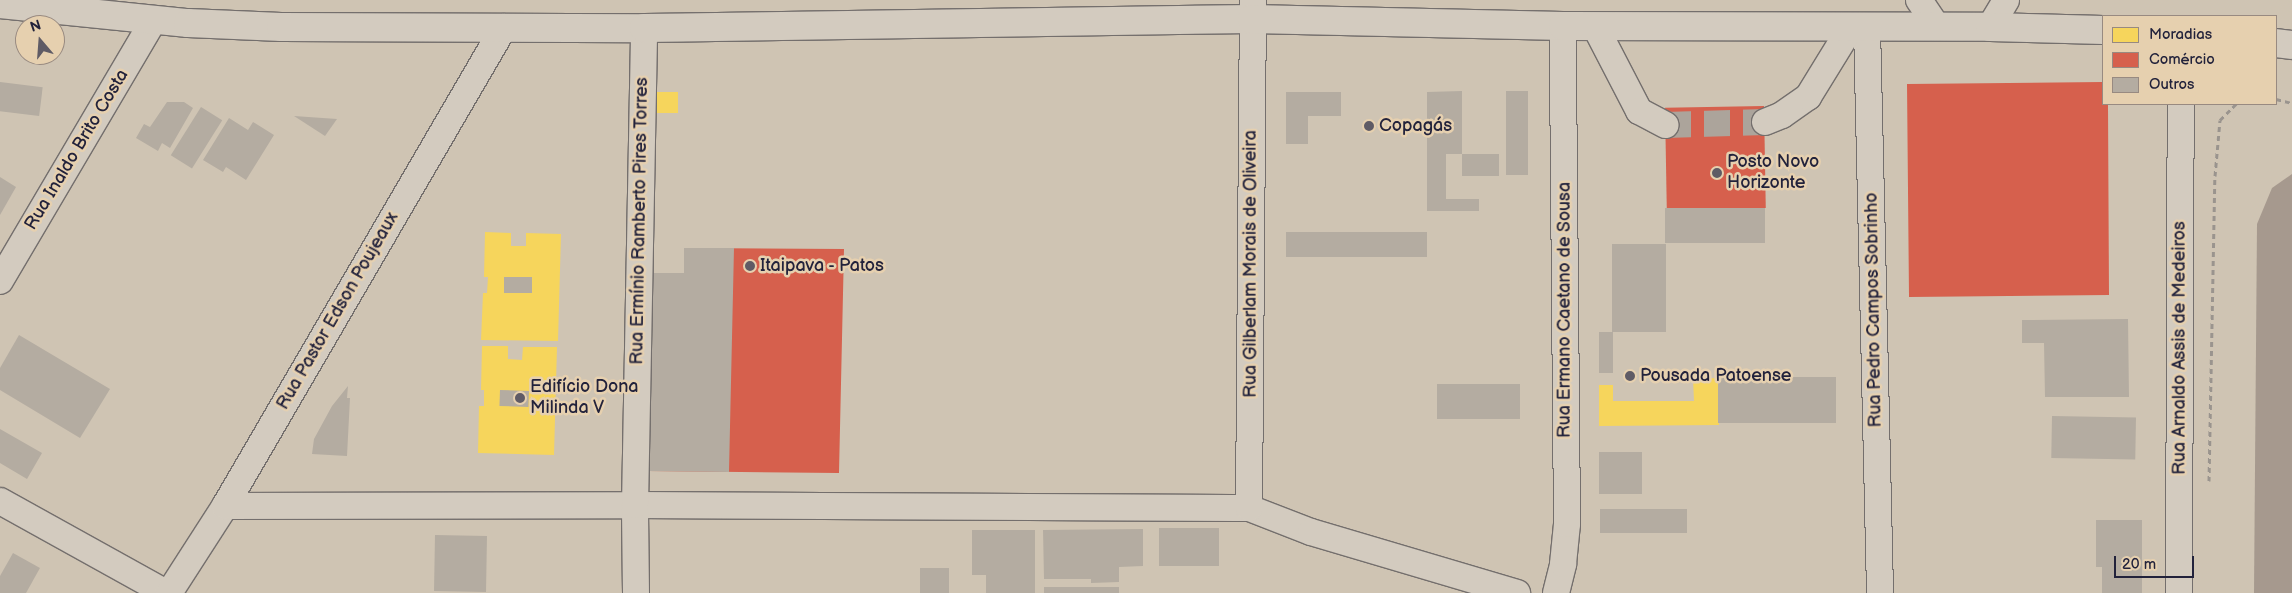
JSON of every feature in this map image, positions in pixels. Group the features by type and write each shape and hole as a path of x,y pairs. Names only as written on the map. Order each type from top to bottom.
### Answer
{"main road":[{"path":"0,4 154,20 281,27 644,28 1253,10 1562,26 1990,26 2102,30"},
{"path":"2277,43 2292,45"}],"street":[{"path":"1919,0 1938,27"},
{"path":"1990,26 2006,0"},
{"name":"Rua Gilberlam Morais de Oliveira","path":"1249,508 1253,10"},
{"name":"Rua Inaldo Brito Costa","path":"0,281 154,20"},
{"name":"Rua Ermano Caetano de Sousa","path":"1556,593 1563,564 1567,524 1562,26"},
{"path":"1595,26 1639,112 1665,125"},
{"name":"Rua Pastor Edson Poujeaux","path":"167,593 225,506 504,27"},
{"path":"1765,122 1782,115 1808,97 1859,27"},
{"name":"Rua Pedro Campos Sobrinho","path":"1859,27 1880,593"},
{"name":"Rua Ermínio Ramberto Pires Torres","path":"636,593 635,505 644,28"},
{"name":"Rua Arnaldo Assis de Medeiros","path":"2179,593 2181,105"},
{"path":"0,501 167,593"},
{"path":"225,506 635,505 1249,508 1311,532 1517,593"}],"path":[{"path":"2277,99 2292,102"},
{"path":"2208,484 2215,176 2220,120 2235,105"}],"shaded area":[{"path":"2292,174 2292,593 2254,593 2257,224 2272,188"}],"building: Moradias":[{"path":"656,92 678,92 678,113 656,113"},
{"name":"Edifício Dona Milinda V","path":"485,232 511,233 511,246 526,246 526,233 561,234 558,341 481,340 483,293 487,293 488,277 484,277"},
{"name":"Edifício Dona Milinda V","path":"482,346 508,346 508,359 522,360 523,347 557,347 554,455 478,453 479,406 484,406 484,390 481,390"},
{"path":"1718,378 1719,425 1599,426 1599,385 1613,385 1613,401 1694,401 1693,379"}],"building: Comércio":[{"path":"2102,82 2102,105 2108,105 2109,295 1909,297 1907,84"},
{"path":"1764,106 1766,208 1667,210 1665,108"},
{"path":"684,248 844,249 839,473 648,471 652,273 684,273"}],"building: Outros":[{"path":"0,82 43,87 39,116 0,111"},
{"path":"1462,91 1462,154 1446,154 1446,199 1479,199 1479,211 1427,211 1427,92"},
{"path":"1506,91 1528,91 1528,175 1506,175"},
{"path":"1286,92 1341,92 1341,116 1308,116 1308,144 1286,144"},
{"path":"167,102 184,102 193,108 170,148 162,143 158,151 136,138 144,124 150,127"},
{"path":"201,107 222,120 192,169 171,155"},
{"path":"294,116 337,119 325,136"},
{"path":"229,118 248,130 253,122 274,135 246,180 226,167 223,172 203,160"},
{"path":"1462,154 1499,154 1499,176 1462,176"},
{"path":"0,177 16,187 0,215"},
{"path":"1665,208 1765,208 1765,243 1665,243"},
{"path":"1286,232 1427,232 1427,257 1286,257"},
{"path":"1612,244 1666,244 1666,332 1612,332"},
{"path":"684,248 734,248 729,472 648,471 652,273 684,273"},
{"path":"504,277 532,277 532,293 504,293"},
{"path":"2128,319 2129,397 2045,397 2044,343 2022,343 2022,320"},
{"path":"1599,332 1613,332 1613,373 1599,373"},
{"path":"19,335 110,389 80,438 0,390 0,368"},
{"path":"1718,377 1836,377 1836,423 1718,423"},
{"path":"1437,384 1520,384 1520,419 1437,419"},
{"path":"348,386 347,398 350,398 347,456 312,454 314,439 332,406"},
{"path":"500,390 529,391 528,407 499,406"},
{"path":"2052,416 2136,417 2135,459 2051,458"},
{"path":"0,429 42,453 27,479 0,463"},
{"path":"1599,452 1642,452 1642,494 1599,494"},
{"path":"1600,509 1687,509 1687,533 1600,533"},
{"path":"2096,520 2142,520 2142,593 2102,593 2102,567 2096,567"},
{"path":"1159,528 1219,528 1219,566 1159,566"},
{"path":"1143,529 1143,566 1119,567 1119,582 1091,583 1091,579 1044,579 1043,530"},
{"path":"972,530 1035,530 1035,593 986,593 986,575 972,575"},
{"path":"435,535 487,536 486,592 434,591"},
{"path":"13,553 40,568 26,593 0,593 0,576"},
{"path":"920,568 949,568 949,593 920,593"},
{"path":"1044,587 1119,587 1119,593 1044,593"}],"tunnel":[{"path":"1665,125 1765,122"}],"place":[{"name":"Copagás","path":"1369,126"},
{"name":"Posto Novo Horizonte","path":"1717,173"},
{"name":"Itaipava - Patos","path":"750,266"},
{"name":"Pousada Patoense","path":"1630,376"},
{"name":"Edifício Dona Milinda V","path":"520,398"}]}
